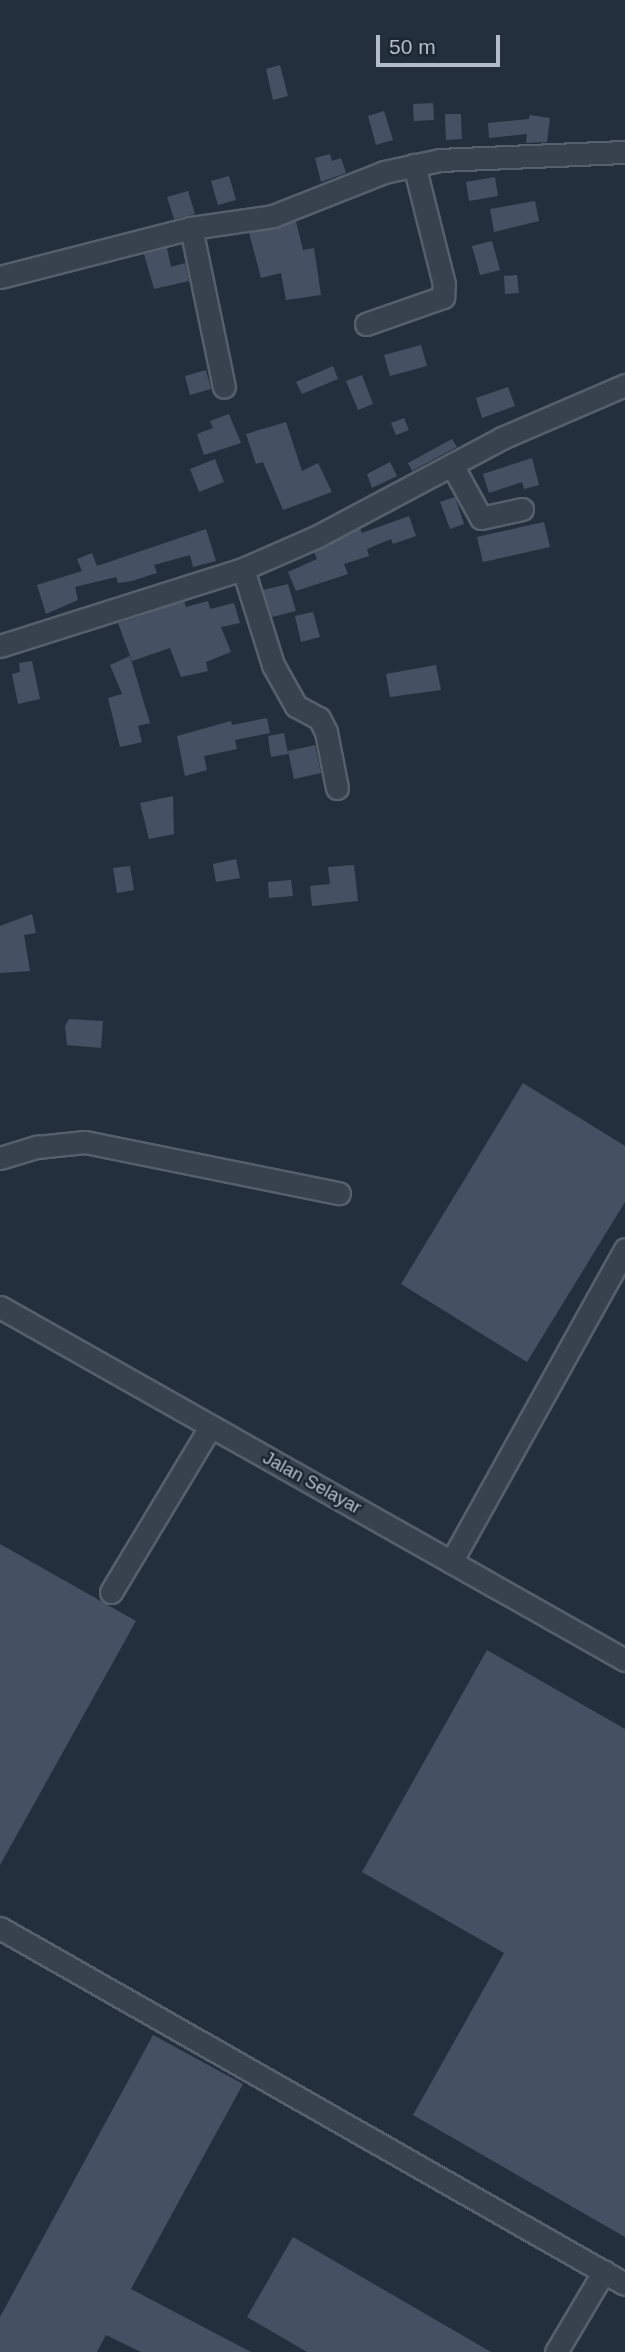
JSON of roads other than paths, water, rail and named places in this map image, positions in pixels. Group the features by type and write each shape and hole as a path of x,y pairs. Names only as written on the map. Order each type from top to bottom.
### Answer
{"street":[{"path":"0,277 191,228 295,210 384,172 440,160 625,152"},
{"path":"366,324 443,297 444,284 414,166"},
{"path":"191,228 224,387"},
{"path":"0,646 243,569 316,537 502,438 625,385"},
{"path":"452,465 481,518 522,509"},
{"path":"243,569 273,665 296,706 319,718 326,732 337,788"},
{"path":"0,1158 37,1147 85,1142 339,1193"},
{"path":"451,1562 625,1249"},
{"name":"Jalan Selayar","path":"0,1307 625,1660"},
{"path":"111,1592 210,1427"},
{"path":"0,1928 625,2284"},
{"path":"556,2352 604,2271"}]}
